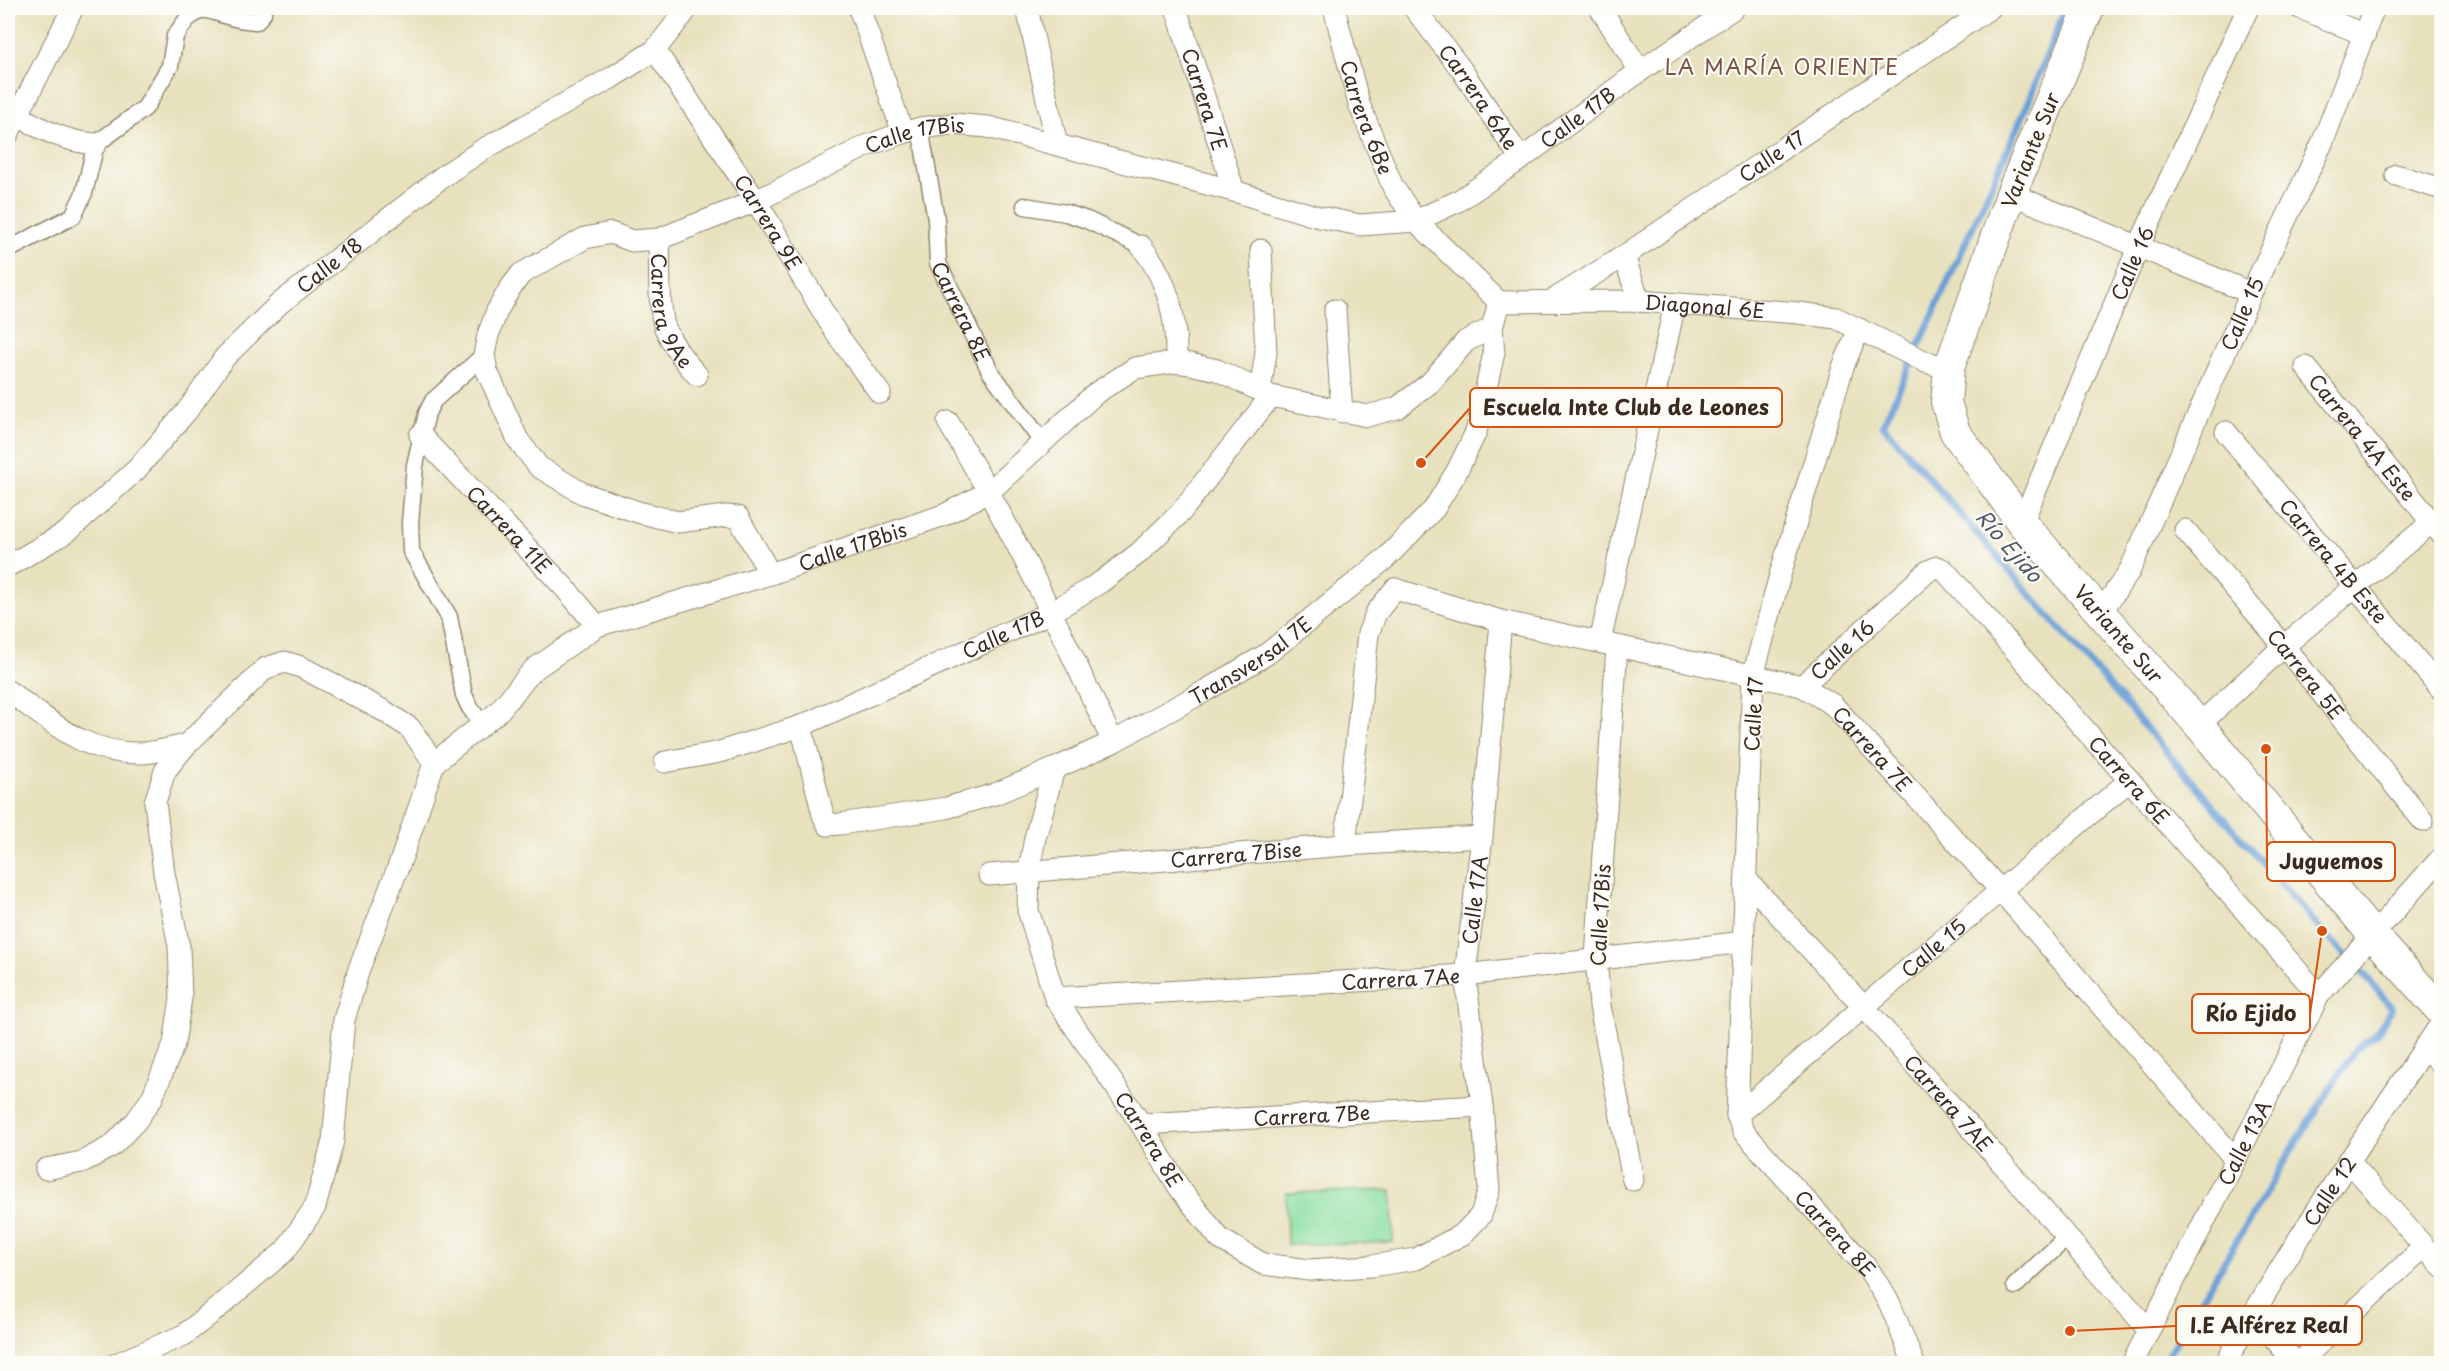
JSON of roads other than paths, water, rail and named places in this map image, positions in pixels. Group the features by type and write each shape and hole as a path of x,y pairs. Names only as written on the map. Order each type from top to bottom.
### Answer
{"main road":[{"name":"Variante Sur","path":"2089,8 1937,365 1955,432 2022,523 2199,725 2365,941 2442,1012"}],"street":[{"path":"8,134 72,8"},
{"path":"8,250 73,216 84,192 96,144 145,108 170,66 175,36 188,18 202,9 218,12 238,21 257,21 263,13 262,8"},
{"name":"Calle 18","path":"8,566 68,532 136,470 187,411 225,357 279,304 442,177 482,150 611,78 655,50 688,8"},
{"name":"Carrera 8E","path":"859,8 912,130 936,219 938,263 990,371 1043,443"},
{"path":"1027,8 1058,145"},
{"name":"Carrera 7E","path":"1176,8 1234,191"},
{"name":"Carrera 6Be","path":"1334,8 1359,104 1393,188 1416,221 1499,302"},
{"name":"Carrera 6Ae","path":"1414,8 1461,69 1521,159"},
{"path":"1600,8 1640,71"},
{"name":"Calle 17B","path":"1416,221 1458,201 1521,159 1640,71 1734,8"},
{"name":"Calle 17","path":"1553,300 1624,256 1990,8"},
{"name":"Calle 16","path":"2022,523 2139,246 2248,8"},
{"path":"2300,8 2365,35"},
{"name":"Calle 15","path":"2100,614 2130,570 2251,293 2323,141 2374,8"},
{"name":"Carrera 9E","path":"655,50 756,201 836,333 880,393"},
{"path":"17,115 49,133 77,142 96,144"},
{"name":"Calle 17Bis","path":"484,355 488,335 497,311 521,274 585,238 611,233 632,241 659,239 756,201 866,146 912,130 953,124 988,127 1234,191 1315,216 1360,225 1416,221"},
{"path":"2396,175 2442,189"},
{"path":"2011,194 2251,293"},
{"path":"1025,206 1066,213 1141,246 1150,257 1172,303 1177,331 1176,362"},
{"name":"Carrera 9Ae","path":"659,239 664,326 680,357 697,375"},
{"path":"1261,250 1266,353 1265,394"},
{"path":"1624,256 1639,301"},
{"name":"Diagonal 6E","path":"1499,302 1639,301 1799,313 1836,318 1937,365"},
{"name":"Transversal 7E","path":"801,726 823,814 828,825 946,808 995,794 1113,742 1267,654 1386,558 1434,509 1457,471 1476,432 1494,353 1492,328 1499,302"},
{"name":"Calle 17Bis","path":"1633,1180 1599,1006 1596,958 1609,644 1675,304"},
{"path":"1335,310 1342,412"},
{"name":"Calle 17Bbis","path":"434,763 498,712 533,670 597,626 770,574 944,515 990,491 1096,393 1135,368 1176,362 1217,370 1265,394 1367,416 1397,408 1430,383 1466,341 1492,328"},
{"name":"Calle 17","path":"1737,1115 1753,676 1780,575 1840,378 1859,329"},
{"path":"482,724 464,695 449,617 411,551 410,523 420,435 433,401 484,355"},
{"path":"484,355 487,371 518,440 539,467 582,493 638,512 678,522 726,516 738,517 770,574"},
{"name":"Carrera 4A Este","path":"2306,367 2436,529"},
{"name":"Calle 17B","path":"665,762 720,752 801,726 1052,612 1101,582 1148,544 1181,512 1265,394"},
{"path":"948,422 990,491 1052,612 1113,742"},
{"name":"Carrera 4B Este","path":"2226,432 2442,690"},
{"name":"Carrera 11E","path":"420,435 564,587 597,626"},
{"path":"2199,725 2284,646 2354,586 2436,529"},
{"name":"Carrera 5E","path":"2186,530 2284,646 2423,821"},
{"path":"1345,845 1368,634 1376,613 1395,589 1386,558"},
{"name":"Calle 16","path":"1802,686 1928,571 1937,567"},
{"name":"Carrera 6E","path":"1937,567 1944,570 2319,995"},
{"name":"Carrera 7E","path":"1395,589 1501,621 1802,686 1833,705 2001,891 2235,1159"},
{"name":"Calle 17A","path":"1481,1215 1489,1190 1482,1106 1465,975 1482,837 1501,621"},
{"path":"46,1169 82,1162 112,1146 136,1121 152,1098 174,1044 181,998 179,946 164,873 155,802 165,771 186,745 266,668 285,662 302,667 384,711 410,728 434,763 402,857 359,969 344,1020 333,1141 315,1207 285,1251 184,1335 116,1364"},
{"path":"8,691 79,742 110,751 141,753 186,745"},
{"name":"Carrera 8E","path":"1054,769 1035,838 1029,870 1028,910 1055,998 1140,1124 1180,1189 1220,1239 1263,1264 1309,1270 1371,1266 1416,1259 1463,1234 1481,1215"},
{"name":"Calle 15","path":"1737,1115 2130,780"},
{"name":"Carrera 7Bise","path":"989,875 1345,845 1482,837"},
{"name":"Calle 13A","path":"2132,1364 2319,995 2442,857"},
{"name":"Carrera 7AE","path":"1746,879 1863,1006 2148,1329"},
{"name":"Carrera 7Ae","path":"1055,998 1465,975 1744,942"},
{"name":"Calle 12","path":"2225,1364 2253,1313 2348,1160 2442,1022"},
{"path":"2425,1046 2442,1066"},
{"name":"Carrera 7Be","path":"1140,1124 1482,1106"},
{"name":"Carrera 8E","path":"1737,1115 1743,1131 1869,1270 1890,1304 1914,1364"},
{"path":"2348,1160 2442,1267"},
{"path":"2015,1286 2067,1237"},
{"path":"2253,1313 2296,1364 2424,1247"}],"waterway":[{"name":"Río Ejido","path":"2066,8 2020,122 1883,425 2322,931 2363,973 2392,1008 2377,1033 2355,1050 2292,1149 2163,1364"}],"place":[{"name":"Escuela Inte Club de Leones","path":"1421,463"},
{"name":"Juguemos","path":"2266,749"},
{"name":"Río Ejido","path":"2322,931"},
{"name":"I.E Alférez Real","path":"2070,1331"}],"district":[{"name":"LA MARÍA ORIENTE","path":"1782,66"}]}
